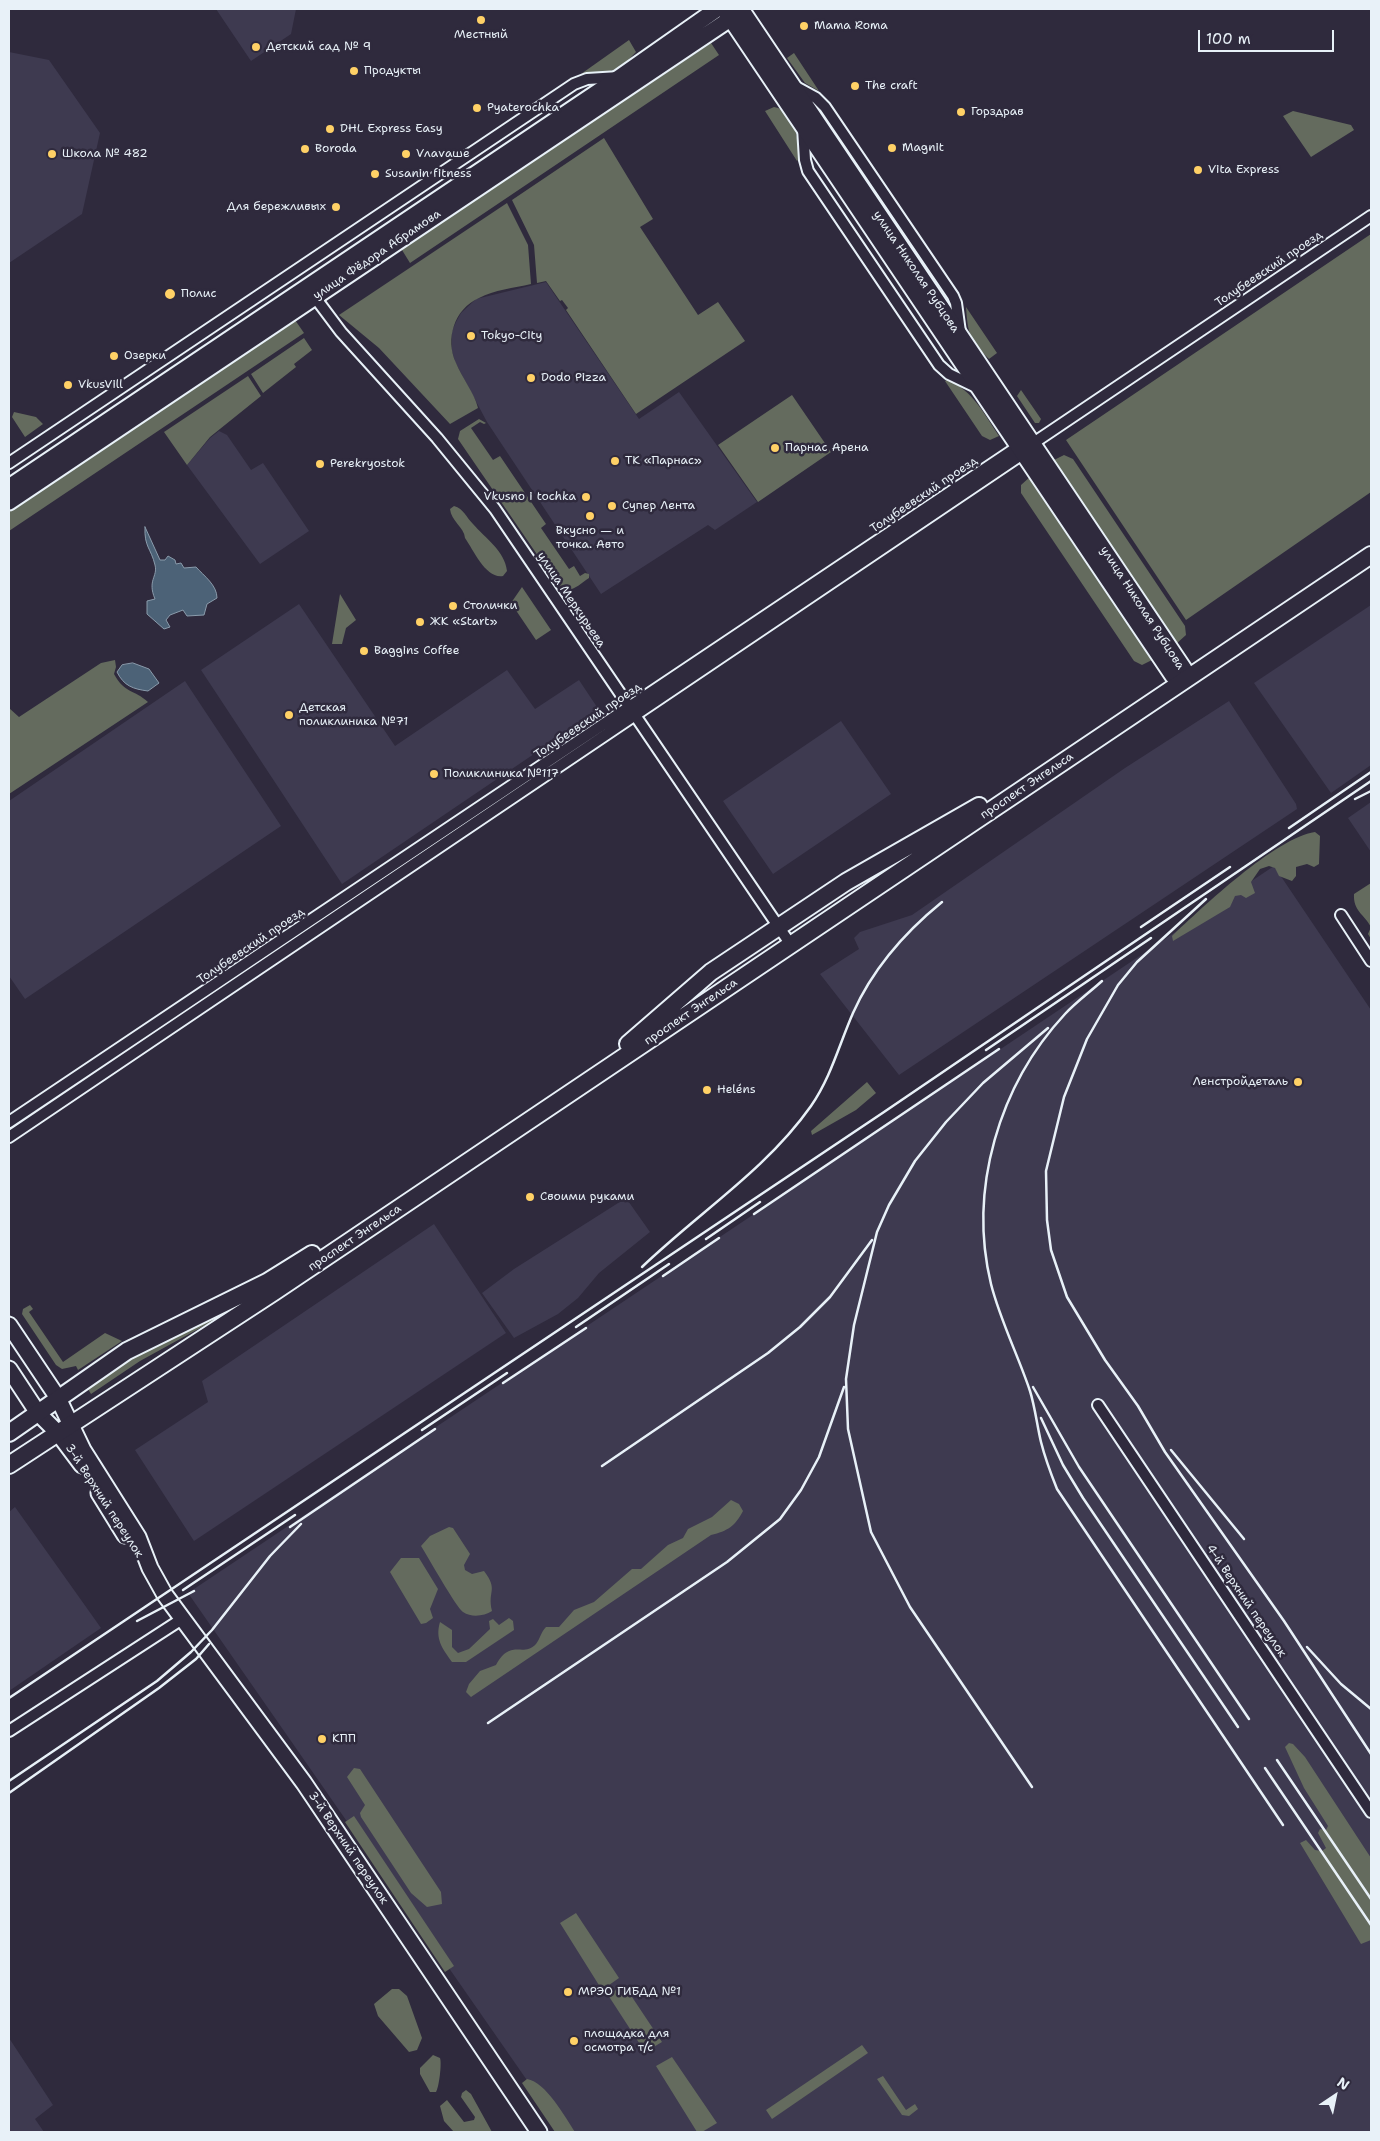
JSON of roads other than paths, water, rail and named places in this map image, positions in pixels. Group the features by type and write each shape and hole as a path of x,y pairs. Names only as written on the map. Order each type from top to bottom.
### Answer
{"main road":[{"name":"проспект Энгельса","path":"9,1466 274,1292 790,945 1371,543"},
{"name":"проспект Энгельса","path":"9,1433 127,1351 267,1282 315,1252 630,1042 711,972 778,927 894,853 972,811 1180,675 1371,555"}],"street":[{"name":"улица Фёдора Абрамова","path":"9,502 718,9"},
{"name":"улица Фёдора Абрамова","path":"9,487 311,292 737,11"},
{"name":"улица Николая Рубцова","path":"737,11 792,85 960,338 1025,448"},
{"name":"улица Николая Рубцова","path":"737,11 802,125 982,390 1025,448 1180,675"},
{"path":"9,463 574,84 587,80 620,77"},
{"path":"802,125 804,160 808,170 934,357 949,374 982,390"},
{"name":"Толубеевский проезд","path":"9,1132 21,1126 632,712 1371,216"},
{"name":"улица Меркурьева","path":"311,292 340,332 437,438 495,510 790,945"},
{"name":"Толубеевский проезд","path":"9,1122 632,712"},
{"path":"1341,916 1371,961"},
{"name":"Толубеевский проезд","path":"9,1137 21,1126"},
{"path":"9,1325 58,1398 64,1429"},
{"path":"9,1369 38,1413 64,1429"},
{"name":"4-й Верхний переулок","path":"1098,1405 1371,1812"},
{"name":"3-й Верхний переулок","path":"64,1429 75,1454 139,1556 150,1568 182,1619 304,1783 540,2132"},
{"path":"9,1731 182,1619"}],"water":[{"path":"145,527 160,560 165,560 168,556 175,560 176,564 181,563 184,568 196,567 215,589 217,598 207,604 204,615 187,616 183,610 170,615 166,620 170,627 164,629 147,614 147,601 155,599 152,583 156,569 148,547"},
{"path":"133,663 149,669 159,683 148,691 133,688 126,684 117,672 122,665"}],"railway":[{"path":"1289,828 1371,772"},
{"path":"9,1698 884,1112 1371,781"},
{"path":"1355,799 1371,791"},
{"path":"1141,927 1230,867"},
{"path":"1206,899 1137,962 1118,985 1087,1039 1064,1097 1046,1171 1047,1220 1051,1250 1067,1297 1105,1360 1138,1406 1165,1452 1284,1621 1371,1754"},
{"path":"642,1267 753,1171 793,1129 811,1106 824,1084 853,1013 870,981 902,939 942,902"},
{"path":"986,1050 1151,938"},
{"path":"1102,981 1065,1014 1042,1042 1022,1073 1007,1106 995,1140 987,1176 984,1212 985,1248 991,1284 999,1311 1030,1391 1043,1448 1057,1489 1283,1825"},
{"path":"1032,1787 910,1607 871,1532 848,1429 846,1379 854,1325 877,1232 889,1205 915,1161 946,1122 983,1083 1048,1028"},
{"path":"754,1214 999,1049"},
{"path":"706,1239 760,1202"},
{"path":"663,1276 719,1238"},
{"path":"602,1466 768,1353 800,1327 830,1297 872,1240"},
{"path":"576,1327 669,1264"},
{"path":"503,1383 586,1328"},
{"path":"422,1430 507,1373"},
{"path":"488,1723 727,1562 780,1519 801,1490 819,1457 844,1387"},
{"path":"1033,1387 1079,1467 1249,1719"},
{"path":"1041,1418 1063,1465 1083,1498 1238,1727"},
{"path":"290,1527 435,1429"},
{"path":"1171,1450 1244,1539"},
{"path":"183,1590 295,1515"},
{"path":"9,1781 157,1681 191,1652 212,1630 270,1556 301,1524"},
{"path":"137,1621 194,1591"},
{"path":"9,1793 159,1688 196,1659 209,1644"},
{"path":"1307,1647 1341,1684 1371,1709"},
{"path":"1277,1760 1371,1899"},
{"path":"1265,1768 1371,1925"}],"place":[{"name":"Местный","path":"481,20"},
{"name":"Mama Roma","path":"804,26"},
{"name":"Детский сад № 9","path":"256,47"},
{"name":"Продукты","path":"354,71"},
{"name":"The craft","path":"855,86"},
{"name":"Pyaterochka","path":"477,108"},
{"name":"Горздрав","path":"961,112"},
{"name":"DHL Express Easy","path":"330,129"},
{"name":"Magnit","path":"892,148"},
{"name":"Boroda","path":"305,149"},
{"name":"Школа № 482","path":"52,154"},
{"name":"Vлаvаше","path":"406,154"},
{"name":"Vita Express","path":"1198,170"},
{"name":"Susanin fitness","path":"375,174"},
{"name":"Для бережливых","path":"336,207"},
{"name":"Полис","path":"170,294"},
{"name":"Tokyo-City","path":"471,336"},
{"name":"Озерки","path":"114,356"},
{"name":"Dodo Pizza","path":"531,378"},
{"name":"VkusVill","path":"68,385"},
{"name":"Парнас Арена","path":"775,448"},
{"name":"ТК «Парнас»","path":"615,461"},
{"name":"Perekryostok","path":"320,464"},
{"name":"Vkusno i tochka","path":"586,497"},
{"name":"Супер Лента","path":"612,506"},
{"name":"Вкусно — и точка. Авто","path":"590,516"},
{"name":"Столички","path":"453,606"},
{"name":"ЖК «Start»","path":"420,622"},
{"name":"Baggins Coffee","path":"364,651"},
{"name":"Детская поликлиника №71","path":"289,715"},
{"name":"Поликлиника №117","path":"434,774"},
{"name":"Ленстройдеталь","path":"1298,1082"},
{"name":"Heléns","path":"707,1090"},
{"name":"Своими руками","path":"530,1197"},
{"name":"КПП","path":"322,1739"},
{"name":"МРЭО ГИБДД №1","path":"568,1992"},
{"name":"площадка для осмотра т/с","path":"574,2041"}]}
